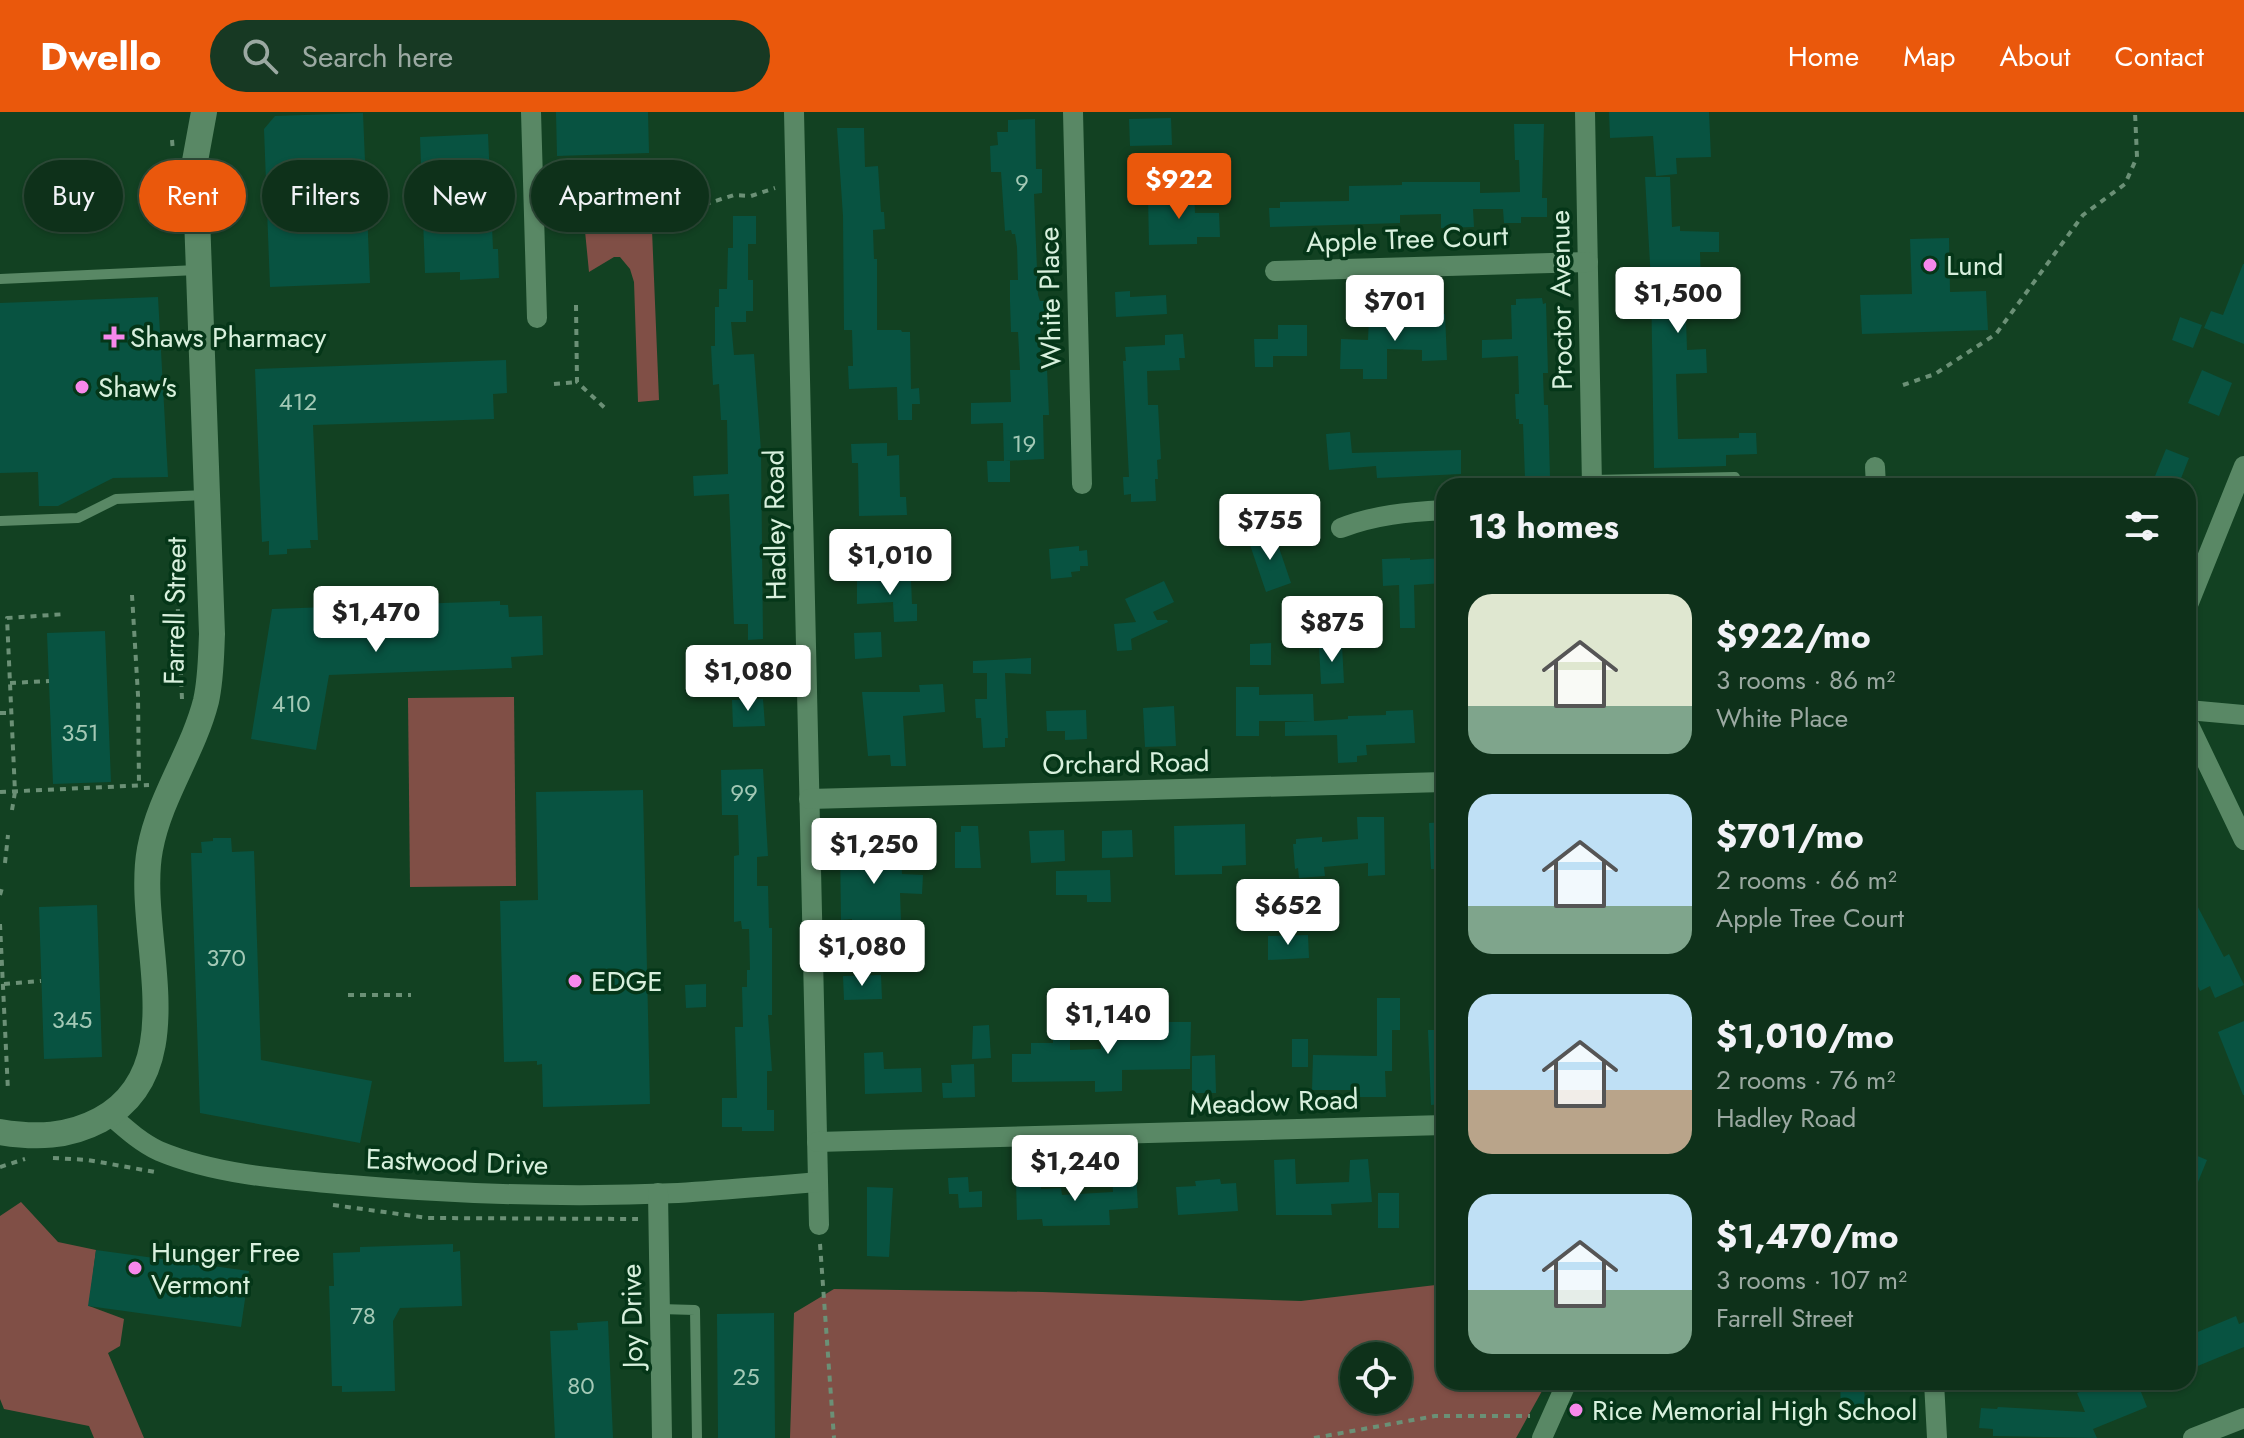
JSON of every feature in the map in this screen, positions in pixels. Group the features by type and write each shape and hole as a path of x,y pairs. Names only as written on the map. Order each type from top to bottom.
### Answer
{"street":[{"name":"Farrell Street","path":"0,1132 56,1136 83,1129 110,1115 129,1099 147,1073 154,1037 147,880 150,850 158,816 206,701 212,634 195,161 204,112"},
{"path":"531,112 537,318"},
{"name":"Hadley Road","path":"794,112 819,1225"},
{"name":"White Place","path":"1073,112 1082,484"},
{"name":"Proctor Avenue","path":"1585,112 1592,478"},
{"name":"Apple Tree Court","path":"1275,271 1588,262"},
{"path":"2196,585 2244,466"},
{"path":"1341,528 1363,519 1436,511"},
{"path":"2196,711 2244,715"},
{"path":"2196,740 2244,840"},
{"name":"Orchard Road","path":"809,799 1436,782"},
{"name":"Eastwood Drive","path":"110,1115 138,1139 168,1154 213,1166 292,1180 457,1193 658,1193 818,1182"},
{"name":"Meadow Road","path":"817,1142 1436,1125"},
{"name":"Joy Drive","path":"658,1193 662,1438"},
{"path":"1542,1438 1563,1390"},
{"path":"1934,1390 1937,1438"},
{"path":"2193,1438 2244,1418"}],"lane":[{"path":"0,279 197,270"},
{"path":"1711,478 1735,477"},
{"path":"0,521 78,518 116,499 207,495"},
{"path":"660,1309 695,1310 697,1438"}],"path":[{"path":"1903,385 1935,374 1996,334 2083,215 2125,184 2137,157 2135,112"},
{"path":"709,203 734,195 751,196 775,188"},
{"path":"576,305 577,382 606,409"},
{"path":"554,384 577,382"},
{"path":"176,570 182,701"},
{"path":"132,595 139,785"},
{"path":"0,618 66,614"},
{"path":"7,618 15,792 12,810"},
{"path":"10,683 49,681"},
{"path":"0,713 11,713"},
{"path":"0,792 153,786"},
{"path":"5,863 8,835"},
{"path":"0,895 2,888"},
{"path":"0,924 2,1018 8,1091"},
{"path":"3,984 41,981"},
{"path":"348,995 411,995"},
{"path":"0,1167 31,1157"},
{"path":"0,1161 9,1163"},
{"path":"819,1225 834,1438"},
{"path":"1314,1438 1435,1416 1550,1416"}],"shaded area":[{"path":"585,232 652,232 659,400 638,402 634,282 630,269 620,257 614,257 589,272"},
{"path":"514,697 516,886 410,887 408,698"},
{"path":"21,1202 58,1242 96,1250 89,1306 124,1319 120,1346 108,1353 144,1438 94,1438 89,1426 4,1409 0,1399 0,1216"},
{"path":"1436,1285 1436,1390 1543,1390 1516,1438 790,1438 794,1313 834,1289 1301,1301"}],"building":[{"path":"556,112 648,112 649,153 557,156"},
{"path":"1609,112 1709,112 1711,157 1676,158 1677,174 1656,176 1653,136 1610,138"},
{"path":"363,113 365,160 265,160 264,129 275,116"},
{"path":"1171,118 1172,145 1130,146 1129,119"},
{"path":"1035,119 1036,169 1042,169 1042,193 1034,194 1038,295 1040,301 1046,301 1047,324 1041,324 1041,369 1047,369 1049,415 1043,415 1044,459 1004,461 1003,423 971,424 971,403 1011,402 1010,370 1020,370 1018,332 1011,332 1010,302 1010,280 1018,280 1017,247 1015,234 1011,230 1005,231 1001,172 991,172 990,146 998,145 997,132 1008,132 1008,120"},
{"path":"1514,124 1544,124 1542,198 1547,198 1547,217 1521,217 1521,223 1504,223 1503,209 1473,209 1474,227 1441,228 1441,214 1400,215 1400,223 1270,227 1269,208 1280,208 1280,202 1349,201 1349,186 1480,182 1480,193 1520,192"},
{"path":"837,128 864,128 865,167 878,166 885,229 873,230 874,259 877,259 877,330 910,332 911,389 919,388 920,404 912,404 912,420 898,420 897,387 849,389 848,366 853,366 852,330 844,330 843,216"},
{"path":"488,134 489,160 421,160 420,137"},
{"path":"1645,177 1670,177 1672,227 1680,226 1680,231 1719,232 1719,252 1700,252 1701,288 1674,289 1675,320 1686,319 1687,350 1706,349 1707,373 1676,374 1678,439 1739,438 1739,433 1756,433 1757,454 1726,455 1726,466 1654,468 1651,281"},
{"path":"1194,191 1195,213 1219,213 1220,237 1197,237 1197,244 1149,245 1148,196 1180,195"},
{"path":"733,216 756,216 756,244 748,244 748,280 753,280 753,311 746,311 746,322 731,322 734,355 754,354 761,451 763,639 748,640 748,624 734,624 729,494 694,496 693,476 728,474 727,420 721,420 719,384 713,385 711,346 715,346 715,307 719,307 719,289 727,289 728,248 733,248"},
{"path":"268,232 368,232 370,283 270,287"},
{"path":"423,232 492,232 493,249 498,249 499,278 460,280 460,272 425,273"},
{"name":"Lund","path":"1949,238 1950,292 1986,291 1988,330 1862,334 1860,295 1912,294 1910,239"},
{"path":"2243,264 2244,344 2204,328 2211,311 2223,315"},
{"path":"1130,291 1130,297 1166,295 1167,314 1116,317 1115,292"},
{"name":"Shaw's","path":"158,297 168,477 113,478 58,506 39,506 38,472 0,473 0,303"},
{"path":"1542,298 1543,304 1546,303 1548,373 1543,373 1544,405 1548,405 1550,477 1525,478 1523,424 1516,419 1518,356 1482,358 1482,340 1512,339 1511,305 1516,305 1516,299"},
{"path":"1445,314 1447,360 1422,361 1422,350 1387,349 1387,379 1363,379 1363,369 1340,369 1341,339 1368,340 1369,318 1421,319 1421,315"},
{"path":"2180,317 2202,325 2193,348 2172,340"},
{"path":"1278,325 1307,325 1307,356 1273,356 1273,367 1255,367 1254,339 1278,339"},
{"path":"1183,334 1185,358 1179,358 1180,370 1147,371 1148,405 1158,405 1161,459 1157,460 1156,501 1131,502 1131,494 1124,495 1123,477 1129,477 1123,361 1126,361 1125,347 1165,345 1165,335"},
{"path":"506,360 507,393 493,394 494,419 313,425 318,540 310,540 311,548 287,549 287,554 269,555 269,541 262,542 255,369"},
{"path":"2202,370 2232,383 2219,416 2188,403"},
{"path":"1350,432 1352,453 1461,450 1461,474 1377,478 1376,466 1329,470 1326,434"},
{"path":"887,443 887,456 899,455 900,497 906,497 907,515 859,516 858,463 852,463 851,444"},
{"path":"2166,449 2189,458 2181,478 2154,478"},
{"path":"987,461 1010,461 1010,482 988,482"},
{"path":"1274,533 1291,583 1266,592 1249,542"},
{"path":"923,534 925,562 897,563 896,535"},
{"path":"1079,546 1079,551 1087,550 1088,566 1080,566 1080,571 1071,572 1072,577 1051,579 1049,549"},
{"path":"1436,558 1436,584 1414,585 1415,628 1400,628 1399,585 1383,586 1382,559"},
{"path":"911,579 912,604 917,604 917,621 894,622 893,602 857,604 857,581"},
{"path":"1164,581 1174,602 1153,612 1157,620 1168,622 1131,639 1132,650 1117,651 1114,624 1136,622 1125,599"},
{"path":"500,601 500,605 508,605 509,617 542,616 543,655 511,657 512,668 329,675 316,750 251,739 272,609"},
{"path":"105,631 111,782 53,784 47,633"},
{"path":"881,632 882,657 855,659 854,633"},
{"path":"1271,643 1271,665 1250,665 1250,644"},
{"path":"1342,645 1344,683 1321,684 1319,646"},
{"path":"1031,658 1031,674 1005,673 1008,738 1005,738 1005,747 983,748 981,718 976,718 975,699 987,699 987,673 973,673 973,661"},
{"path":"943,684 945,712 903,716 906,766 891,766 890,755 868,756 862,692 920,692 919,685"},
{"path":"1236,687 1259,687 1259,695 1313,694 1314,721 1413,710 1415,743 1366,745 1367,755 1357,756 1357,762 1338,763 1337,735 1285,736 1285,722 1312,721 1259,721 1259,736 1236,736"},
{"path":"763,699 765,726 733,727 732,700"},
{"path":"1174,706 1176,746 1145,747 1143,708"},
{"path":"1086,710 1087,739 1065,740 1065,731 1047,731 1046,711"},
{"path":"763,769 768,856 757,857 757,886 768,886 769,928 772,928 772,1015 768,1015 772,1071 767,1071 767,1110 774,1110 774,1131 742,1131 742,1127 722,1127 722,1098 737,1098 735,1027 743,1027 742,987 747,987 747,970 750,970 749,929 742,929 741,921 734,922 734,856 739,855 738,815 722,815 721,770"},
{"name":"EDGE","path":"643,790 650,1104 543,1107 542,1064 537,1065 537,1061 504,1062 500,901 538,900 536,792"},
{"path":"1357,817 1384,817 1385,875 1368,876 1368,863 1324,867 1325,876 1299,878 1293,844 1296,844 1296,839 1322,837 1322,842 1358,839"},
{"path":"1429,823 1436,823 1436,869 1431,869"},
{"path":"1245,824 1246,865 1222,866 1222,874 1175,875 1174,826"},
{"path":"961,826 978,826 981,868 955,868 955,832 961,832"},
{"path":"1064,830 1065,861 1031,863 1029,831"},
{"path":"1132,830 1133,857 1102,858 1102,831"},
{"path":"213,838 231,838 232,852 254,851 261,1060 372,1081 360,1143 200,1113 191,853 202,853 201,842 213,841"},
{"path":"840,846 901,846 902,874 923,875 922,894 900,893 901,920 887,920 888,931 852,932 852,919 841,920"},
{"path":"1110,870 1111,902 1087,902 1087,895 1056,895 1056,871"},
{"path":"2196,903 2224,957 2229,954 2244,985 2215,998 2210,986 2200,991 2196,982"},
{"path":"97,905 102,1057 44,1059 39,907"},
{"path":"1308,935 1309,958 1268,960 1268,936"},
{"path":"881,975 882,999 844,1000 843,976"},
{"path":"706,984 706,1007 686,1008 685,985"},
{"path":"1377,998 1400,998 1400,1030 1392,1030 1392,1071 1385,1071 1386,1097 1358,1097 1358,1090 1312,1090 1313,1055 1377,1056"},
{"path":"2244,1021 2244,1095 2243,1095 2218,1032"},
{"path":"1128,1022 1191,1022 1190,1069 1122,1070 1122,1091 1095,1092 1095,1081 1012,1082 1012,1054 1031,1054 1031,1043 1053,1043 1053,1038 1070,1038 1070,1050 1101,1049 1101,1036 1128,1035"},
{"path":"989,1025 991,1058 972,1059 973,1026"},
{"path":"1428,1030 1436,1030 1436,1105 1431,1105"},
{"path":"1292,1039 1308,1039 1308,1067 1292,1067"},
{"path":"883,1052 884,1069 921,1068 922,1092 865,1094 864,1053"},
{"path":"1215,1055 1216,1093 1192,1093 1192,1056"},
{"path":"974,1064 975,1097 943,1098 942,1083 952,1083 951,1065"},
{"path":"2196,1155 2207,1160 2196,1187"},
{"path":"1295,1159 1296,1184 1349,1182 1350,1160 1368,1159 1372,1202 1331,1204 1332,1215 1276,1215 1274,1160"},
{"path":"1136,1170 1138,1208 1109,1210 1110,1225 1043,1226 1042,1219 1017,1220 1016,1180 1041,1179 1041,1189 1061,1188 1062,1195 1113,1192 1112,1177 1119,1176 1119,1171"},
{"path":"968,1177 969,1192 982,1191 982,1207 959,1208 958,1194 949,1194 948,1178"},
{"path":"1220,1179 1221,1184 1236,1183 1238,1211 1178,1215 1176,1187 1196,1186 1195,1181"},
{"path":"867,1187 893,1188 889,1257 867,1256"},
{"path":"1378,1193 1399,1193 1399,1228 1378,1228"},
{"path":"453,1244 453,1252 460,1251 462,1306 400,1308 393,1321 395,1391 342,1392 342,1386 332,1386 329,1286 334,1286 333,1253 360,1252 360,1247"},
{"path":"96,1250 249,1271 241,1327 88,1306"},
{"path":"774,1313 775,1438 718,1438 717,1314"},
{"path":"2236,1316 2239,1324 2244,1322 2244,1347 2196,1367 2196,1333"},
{"path":"608,1321 613,1438 555,1438 550,1331 578,1330 577,1323"},
{"path":"1840,1390 1864,1390 1865,1407 1841,1408"},
{"path":"2085,1390 2140,1390 2147,1407 2093,1429 2097,1438 1993,1436 1993,1429 1979,1428 1981,1408 2085,1412 2077,1393"}],"place":[{"name":"Lund","path":"1930,265"},
{"name":"Shaws Pharmacy","path":"114,337"},
{"name":"Shaw's","path":"82,387"},
{"name":"EDGE","path":"575,981"},
{"name":"Hunger Free Vermont","path":"135,1268"},
{"name":"Rice Memorial High School","path":"1576,1410"}]}
